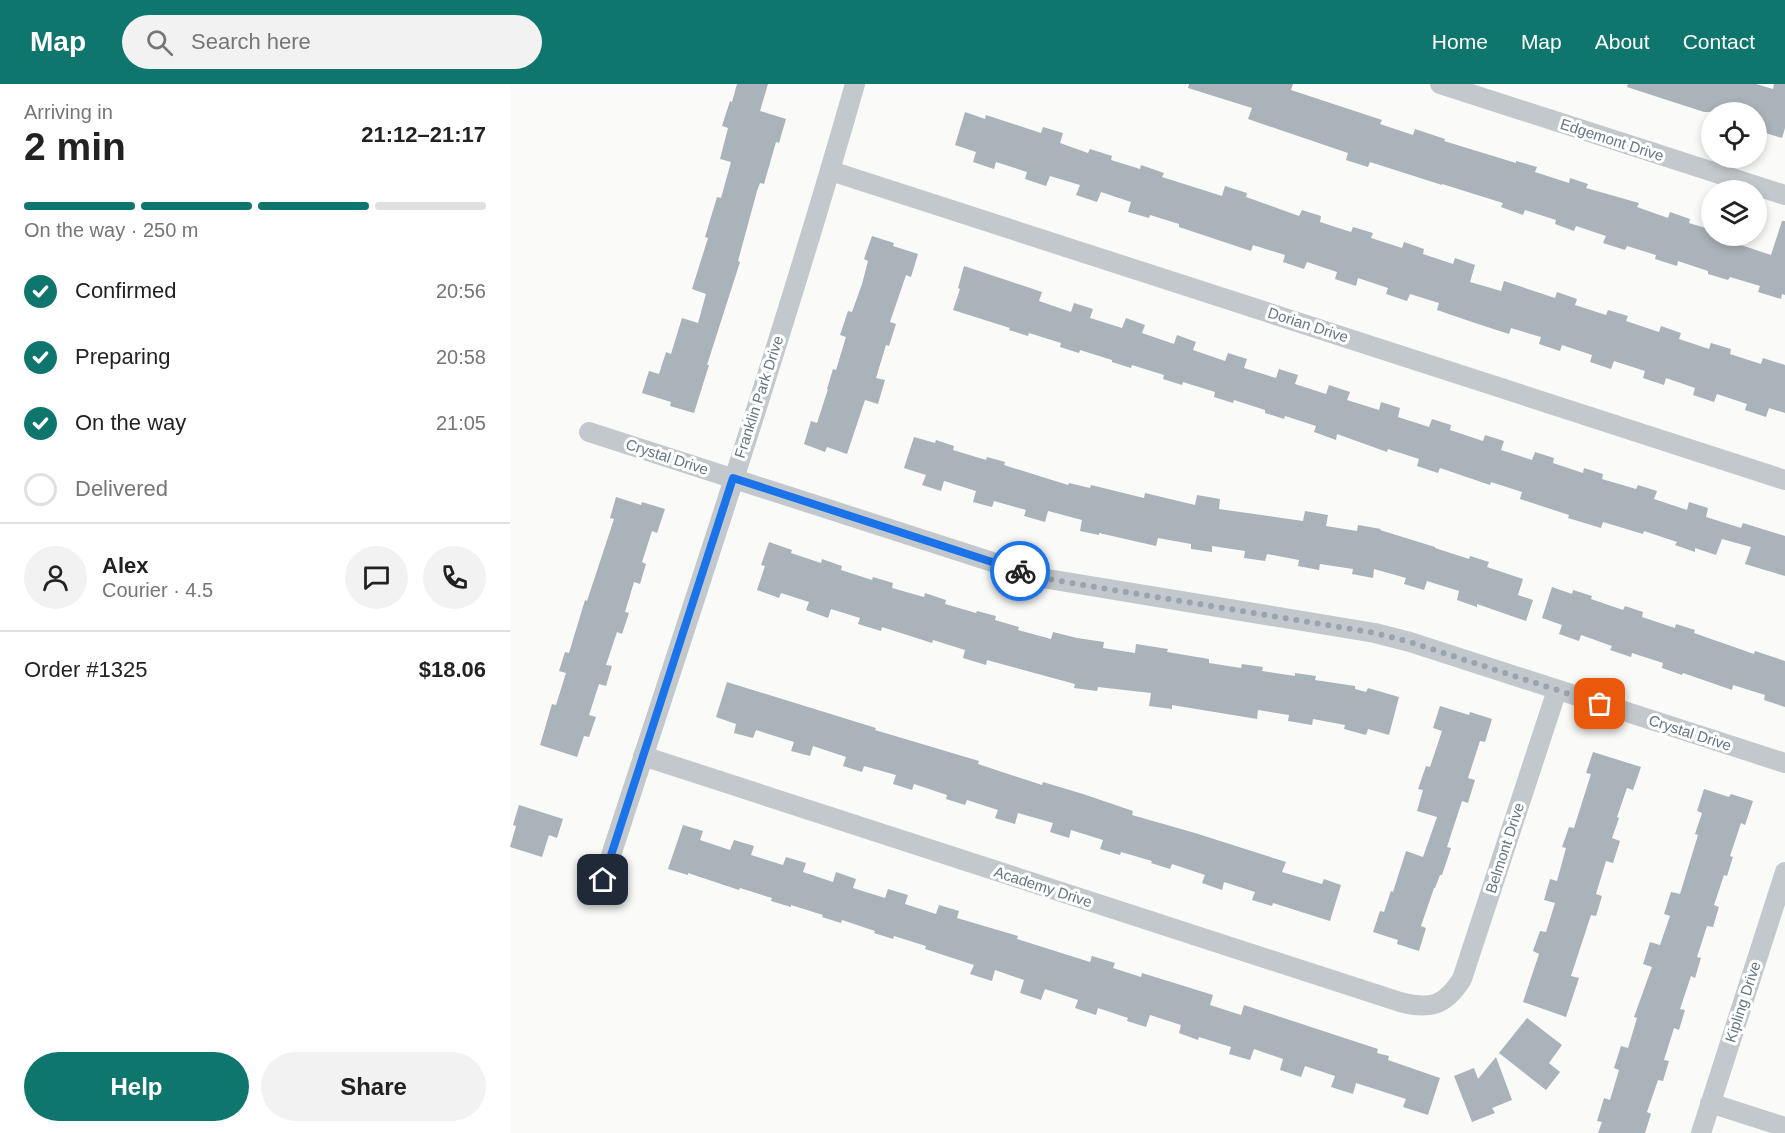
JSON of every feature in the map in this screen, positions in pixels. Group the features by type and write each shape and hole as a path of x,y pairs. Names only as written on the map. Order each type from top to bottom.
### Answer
{"street":[{"name":"Franklin Park Drive","path":"603,880 782,328 831,171 855,84"},
{"name":"Edgemont Drive","path":"1440,84 1785,195"},
{"name":"Dorian Drive","path":"831,171 1785,480"},
{"name":"Crystal Drive","path":"589,432 1048,579 1375,633 1410,642 1785,763"},
{"name":"Belmont Drive","path":"1444,1001 1453,993 1462,979 1557,690"},
{"name":"Academy Drive","path":"643,756 1400,1002 1426,1007 1444,1001"},
{"name":"Kipling Drive","path":"1701,1133 1785,872"},
{"path":"1710,1103 1785,1127"}],"building":[{"path":"737,84 768,84 760,111 786,119 779,143 776,142 764,184 760,183 757,191 738,261 740,262 694,413 670,406 671,402 642,393 649,371 659,374 666,352 671,354 682,318 698,323 706,294 692,289 708,238 705,237 717,197 721,198 731,162 720,159 728,128 722,126"},
{"path":"1189,84 1293,84 1291,90 1382,120 1380,124 1413,135 1415,129 1445,139 1444,141 1516,163 1516,161 1537,167 1535,172 1569,183 1570,178 1588,184 1586,188 1639,203 1637,207 1668,218 1670,212 1690,219 1689,223 1701,227 1701,246 1744,246 1771,255 1782,221 1785,221 1785,295 1782,294 1781,299 1758,292 1760,286 1730,277 1728,280 1708,274 1708,271 1678,261 1677,266 1655,259 1656,255 1627,246 1625,250 1603,243 1606,236 1576,226 1574,231 1555,224 1556,220 1525,210 1523,215 1501,207 1503,203 1442,184 1370,162 1368,167 1346,160 1348,153 1248,119 1252,108 1188,88"},
{"path":"1628,84 1756,84 1773,89 1774,84 1785,84 1785,128 1782,138 1767,133 1767,102 1701,102 1701,111 1627,87"},
{"path":"965,112 985,119 986,115 1041,133 1043,127 1063,133 1060,143 1088,153 1090,149 1112,156 1111,160 1140,169 1141,165 1164,173 1162,177 1222,196 1225,186 1247,193 1246,197 1299,216 1302,210 1321,216 1320,222 1351,232 1353,227 1373,233 1371,238 1402,248 1404,242 1424,249 1423,254 1453,264 1455,258 1475,265 1470,282 1501,291 1504,281 1555,298 1557,292 1577,299 1575,305 1606,315 1608,310 1628,316 1626,321 1659,332 1661,326 1681,333 1679,339 1709,349 1711,343 1731,349 1730,354 1761,364 1763,358 1785,365 1785,413 1769,408 1766,417 1745,410 1747,404 1717,394 1714,402 1693,395 1695,388 1666,378 1664,385 1643,378 1645,371 1614,361 1611,369 1590,362 1592,355 1562,345 1560,351 1539,344 1541,337 1511,328 1509,334 1437,310 1439,303 1410,294 1407,301 1386,294 1388,288 1358,278 1356,286 1335,279 1337,272 1307,262 1304,269 1283,262 1285,255 1253,245 1251,251 1179,227 1179,224 1150,215 1149,218 1128,212 1131,202 1101,192 1097,202 1076,195 1080,185 1050,176 1046,186 1025,179 1027,172 996,162 994,169 973,162 976,152 955,145"},
{"path":"872,236 918,254 911,277 906,275 890,322 896,324 889,346 886,345 876,378 885,380 878,404 865,400 847,454 827,447 825,452 804,444 811,421 817,423 833,369 836,370 846,337 840,335 848,311 852,312 862,284 868,261 864,259"},
{"path":"964,266 1042,292 1039,301 1071,312 1074,303 1093,309 1090,318 1122,328 1126,318 1145,325 1142,333 1174,344 1177,335 1196,342 1193,350 1225,361 1228,353 1247,359 1244,368 1276,378 1279,369 1298,375 1295,384 1326,394 1329,385 1350,392 1347,400 1379,410 1381,402 1400,408 1398,417 1429,427 1432,419 1451,425 1450,430 1483,441 1485,435 1504,441 1501,450 1532,460 1535,452 1554,458 1553,463 1583,473 1584,468 1603,474 1602,479 1636,489 1638,485 1657,491 1654,499 1687,510 1689,502 1708,508 1706,517 1741,528 1743,523 1785,536 1785,576 1745,564 1751,547 1722,539 1716,555 1695,548 1695,552 1675,545 1677,542 1644,531 1643,534 1603,522 1601,528 1520,499 1522,492 1491,482 1490,485 1440,468 1438,473 1417,466 1419,459 1388,449 1387,452 1337,434 1336,440 1314,432 1316,426 1285,416 1284,419 1265,413 1265,410 1234,400 1233,403 1214,397 1215,392 1183,382 1182,385 1163,379 1164,375 1132,365 1131,368 1080,350 1079,353 1060,347 1061,343 1029,333 1028,336 953,310"},
{"path":"914,437 935,443 936,440 954,446 953,450 986,460 987,457 1005,462 1004,465 1068,485 1069,483 1090,488 1091,485 1144,498 1145,493 1195,505 1197,495 1220,499 1219,509 1303,521 1305,511 1328,515 1326,526 1357,531 1358,525 1381,529 1469,559 1470,556 1489,562 1487,567 1523,579 1518,595 1533,600 1526,621 1477,604 1477,607 1457,600 1459,591 1427,581 1424,590 1404,584 1406,578 1374,569 1373,578 1352,574 1353,569 1320,564 1319,570 1298,566 1299,560 1267,554 1265,561 1244,558 1245,551 1212,546 1212,552 1191,549 1191,544 1158,538 1156,546 1080,531 1082,520 1048,511 1045,522 1024,516 1026,510 994,501 992,507 973,502 976,491 944,481 941,491 922,485 926,475 904,468"},
{"path":"616,497 641,505 642,502 665,509 657,533 652,531 642,562 646,564 640,584 634,582 625,612 629,613 622,634 617,632 606,665 612,666 606,686 599,684 589,715 596,717 589,737 584,736 577,757 540,745 552,704 556,705 566,673 559,671 565,652 569,653 614,519 610,518"},
{"path":"769,542 792,550 791,553 821,563 822,559 842,566 841,570 872,580 873,577 893,583 892,588 924,597 925,593 946,600 945,604 996,616 995,620 1019,627 1018,630 1051,639 1053,632 1104,642 1103,648 1135,653 1136,644 1168,649 1167,652 1209,659 1209,663 1241,668 1242,664 1263,667 1262,671 1295,676 1295,673 1316,676 1315,680 1355,686 1355,689 1366,692 1368,688 1399,697 1389,735 1368,729 1366,735 1344,729 1345,725 1313,719 1312,725 1288,721 1289,715 1258,710 1257,719 1172,705 1172,709 1149,706 1151,693 1098,687 1097,691 1074,688 1075,684 987,660 986,665 963,658 965,650 933,640 932,643 882,627 881,631 858,624 860,618 831,609 828,618 806,610 809,602 781,593 779,598 757,590 765,566 761,565"},
{"path":"1552,587 1572,594 1573,590 1592,596 1591,599 1623,610 1625,606 1643,612 1642,617 1675,628 1676,624 1695,630 1694,633 1754,654 1755,651 1785,661 1785,707 1764,700 1765,695 1733,685 1732,690 1683,673 1682,675 1662,668 1663,663 1632,653 1631,657 1610,650 1612,646 1581,635 1579,641 1559,634 1562,625 1542,618"},
{"path":"727,682 979,761 978,764 1042,785 1043,782 1083,794 1133,811 1132,815 1286,862 1282,872 1322,884 1324,879 1341,885 1330,921 1273,903 1272,906 1252,900 1255,892 1224,882 1222,890 1202,883 1205,875 1172,864 1170,869 1121,852 1120,855 1100,849 1103,840 1071,830 1069,838 1050,832 1053,823 1018,813 1015,824 995,818 998,810 967,800 965,805 946,799 947,795 914,784 912,790 893,784 896,775 864,766 862,772 843,766 846,757 813,746 810,756 791,751 794,742 756,730 753,738 734,733 736,724 716,717"},
{"path":"1440,706 1492,719 1485,742 1480,741 1468,778 1475,780 1468,803 1462,801 1447,847 1451,848 1421,926 1426,928 1419,951 1397,944 1398,940 1373,932 1380,911 1384,912 1391,891 1393,892 1406,851 1423,857 1437,817 1417,811 1423,790 1418,789 1426,766 1430,767 1442,731 1433,728"},
{"path":"1593,752 1641,767 1633,790 1627,788 1617,817 1619,818 1612,838 1620,841 1613,863 1606,861 1596,894 1602,896 1596,916 1591,915 1571,976 1579,978 1566,1017 1523,1002 1539,954 1533,951 1540,931 1546,932 1555,903 1544,900 1550,879 1557,881 1566,848 1562,847 1569,827 1574,828 1591,774 1586,773"},
{"path":"1704,789 1729,797 1731,794 1753,801 1745,825 1741,823 1730,856 1733,857 1727,876 1724,875 1714,905 1719,907 1713,927 1707,926 1697,957 1701,958 1695,978 1691,976 1680,1009 1685,1010 1679,1030 1674,1028 1664,1060 1669,1061 1663,1081 1658,1080 1647,1112 1651,1114 1645,1133 1598,1133 1602,1122 1597,1121 1604,1098 1610,1100 1619,1070 1614,1068 1621,1046 1628,1048 1637,1018 1634,1017 1652,967 1643,964 1650,942 1660,945 1670,916 1664,914 1671,892 1680,894 1698,835 1695,834 1702,813 1697,811"},
{"path":"519,805 563,819 557,838 549,835 542,857 510,847"},
{"path":"683,825 703,831 700,840 730,850 734,840 754,846 751,855 783,865 786,857 806,863 803,872 833,882 836,872 856,879 853,888 885,898 888,889 908,895 905,904 936,914 939,905 959,911 957,918 1018,936 1017,939 1090,962 1092,956 1115,963 1113,968 1141,977 1142,973 1213,995 1210,1005 1241,1015 1244,1005 1378,1049 1377,1053 1389,1056 1388,1060 1440,1078 1428,1115 1403,1107 1406,1099 1356,1083 1353,1094 1331,1087 1335,1076 1305,1066 1301,1077 1280,1070 1283,1059 1254,1049 1250,1060 1229,1054 1231,1047 1199,1037 1198,1040 1179,1033 1181,1025 1150,1015 1146,1027 1098,1008 1096,1015 1075,1008 1078,1000 1045,989 1041,1000 1020,993 1024,980 995,970 992,981 970,974 974,965 925,949 926,946 894,936 893,939 842,920 841,923 822,917 823,915 771,901 772,898 740,888 739,890 688,873 688,875 668,869"},
{"path":"1527,1018 1562,1045 1549,1063 1560,1072 1546,1090 1499,1053"},
{"path":"1496,1057 1512,1100 1492,1108 1495,1113 1472,1122 1454,1076 1474,1068 1478,1079"}],"way so far":[{"path":"1020,571 1048,579 1375,633 1410,642 1600,704"}],"route":[{"path":"603,880 733,478 1020,571"}]}
